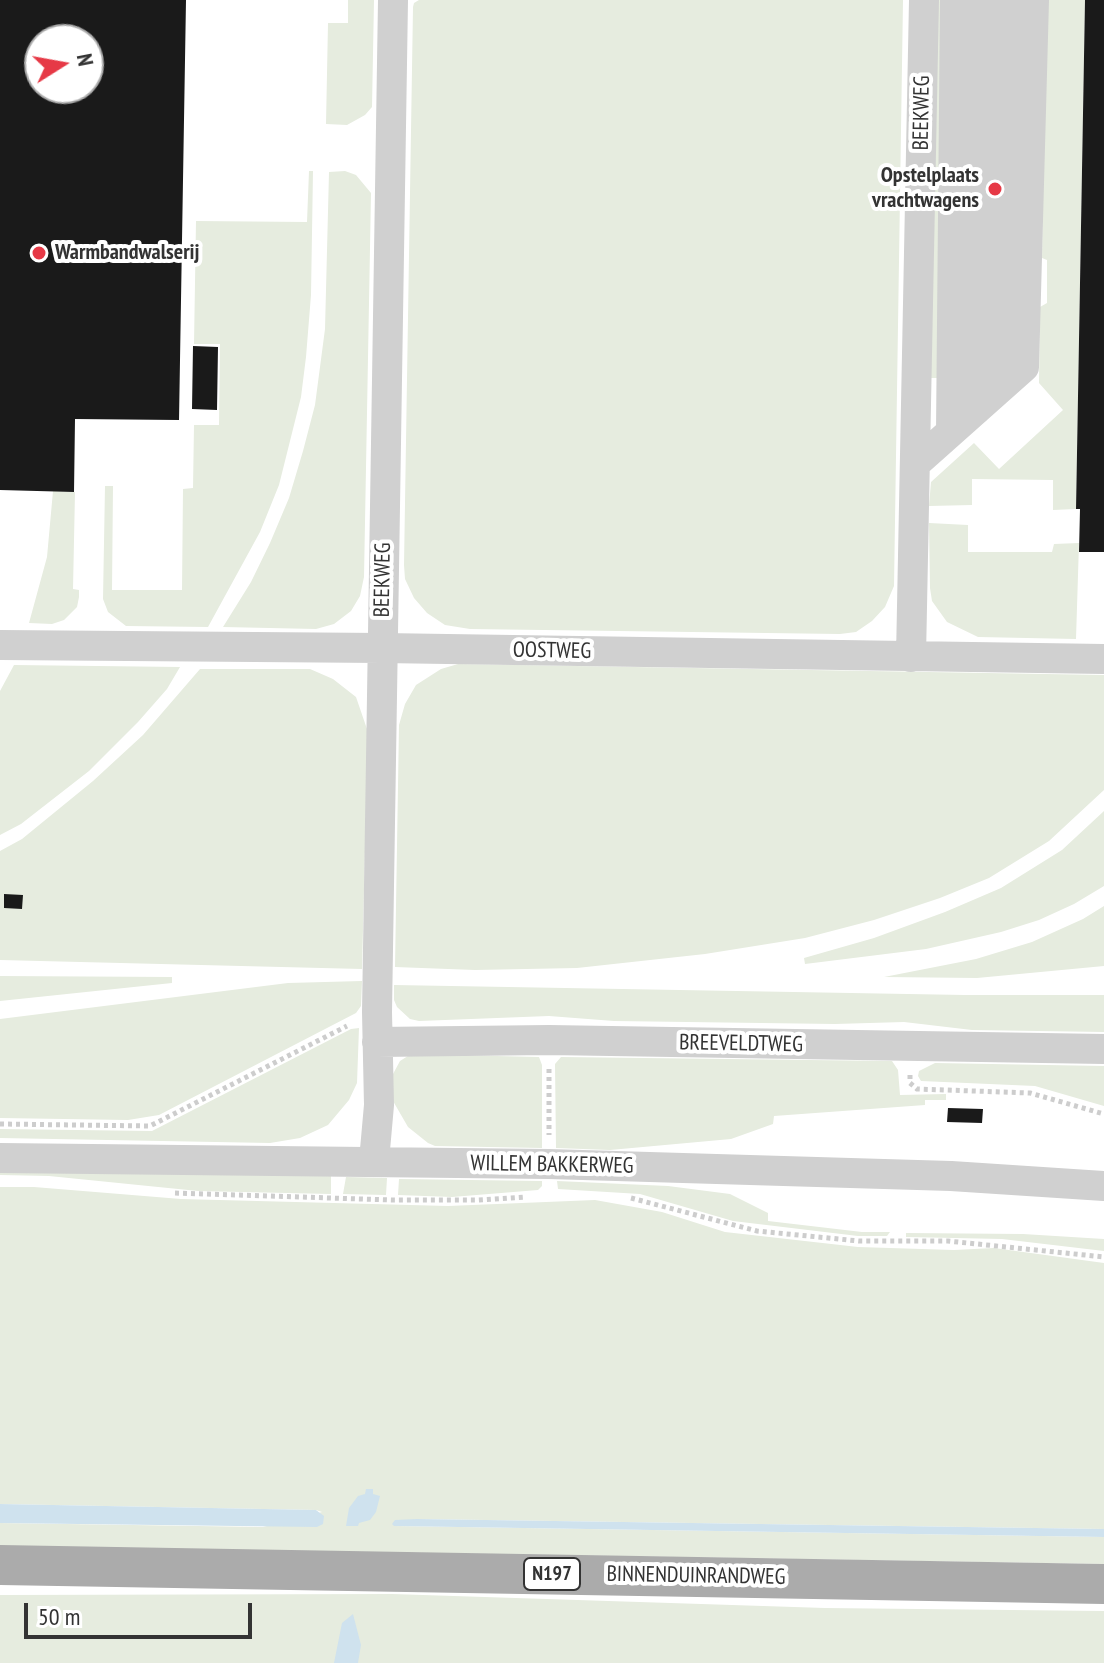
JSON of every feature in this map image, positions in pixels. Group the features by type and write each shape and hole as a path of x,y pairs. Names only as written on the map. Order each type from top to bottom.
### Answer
{"main road":[{"name":"BINNENDUINRANDWEG","path":"0,1565 1104,1584"}],"lane":[{"name":"BEEKWEG","path":"374,1161 379,1105 377,1012 393,0"},
{"name":"BEEKWEG","path":"911,657 924,0"},
{"path":"951,432 955,0"},
{"path":"976,410 985,0"},
{"path":"1005,384 1010,0"},
{"path":"915,464 1024,367 1034,0"},
{"name":"OOSTWEG","path":"0,645 1104,659"},
{"name":"BREEVELDTWEG","path":"377,1042 549,1040 1104,1049"},
{"name":"WILLEM BAKKERWEG","path":"0,1158 549,1164 936,1176 1104,1186"}],"path":[{"path":"0,1124 150,1126 377,1012"},
{"path":"549,1040 549,1164"},
{"path":"908,1048 910,1083 917,1089 1030,1093 1104,1114"},
{"name":"WILLEM BAKKERWEG","path":"336,1199 478,1200 550,1195 549,1164"},
{"name":"WILLEM BAKKERWEG","path":"619,1198 632,1198 757,1231 859,1241 948,1241 1104,1257"}],"shaded area":[{"path":"348,0 374,0 372,107 365,115 347,125 326,124 328,23 348,23"},
{"path":"419,0 903,0 894,586 885,607 872,621 856,632 840,634 470,629 445,625 427,613 414,598 405,579 404,565 413,7"},
{"path":"937,0 950,0 938,378 930,378"},
{"path":"1046,0 1085,0 1076,509 1053,510 1053,480 972,479 972,505 929,506 931,482 974,443 999,469 1063,410 1039,383 1040,307 1047,303 1047,260 1042,258"},
{"path":"309,171 313,171 311,295 306,357 301,397 279,485 260,532 208,627 126,626 108,612 103,599 105,486 113,486 112,590 182,590 183,489 193,488 194,425 219,425 220,344 194,344 196,221 307,222"},
{"path":"345,171 356,175 371,193 364,577 360,596 351,611 334,624 316,629 223,627 251,582 270,543 289,498 303,451 315,405 325,329 329,172"},
{"path":"53,491 75,492 73,589 79,590 79,597 77,607 64,620 52,624 29,623 47,557"},
{"path":"929,523 968,525 968,552 1052,552 1054,544 1079,543 1076,639 978,637 947,622 932,601"},
{"path":"458,664 1104,675 1104,790 1049,841 989,878 874,920 805,938 705,954 577,968 475,970 395,967 399,725 405,704 416,685 441,669"},
{"path":"14,665 180,667 167,689 89,771 21,824 0,835 0,691"},
{"path":"200,669 310,669 333,679 356,697 368,732 362,969 0,960 0,851 22,839 93,781 143,735"},
{"path":"1104,811 1104,886 1074,904 1039,920 1001,932 926,949 805,964 804,958 874,938 1001,888 1062,850"},
{"path":"1104,906 1104,966 977,978 884,977 976,959 1032,942"},
{"path":"0,976 172,977 172,983 0,1001"},
{"path":"362,981 361,1006 356,1013 159,1115 128,1120 0,1118 0,1019 288,983"},
{"path":"394,985 1104,995 1104,1032 972,1030 904,1022 614,1021 549,1016 419,1021 410,1019 397,1007"},
{"path":"359,1028 357,1083 349,1100 328,1125 300,1138 270,1143 0,1138 0,1129 152,1131 351,1029"},
{"path":"411,1054 539,1057 542,1065 542,1148 435,1146 428,1143 408,1127 393,1101 393,1074 400,1061"},
{"path":"561,1057 892,1061 898,1070 900,1095 946,1094 946,1100 925,1100 925,1105 774,1116 773,1124 731,1139 610,1150 556,1148 555,1064"},
{"path":"935,1063 1104,1066 1104,1106 1035,1086 921,1081 919,1071"},
{"path":"0,1170 331,1176 331,1194 198,1191 49,1176 0,1175"},
{"path":"346,1177 387,1178 386,1195 343,1194"},
{"path":"399,1179 542,1181 542,1186 538,1190 452,1197 398,1195"},
{"path":"557,1181 668,1186 730,1194 768,1213 768,1221 862,1232 890,1232 887,1236 858,1236 733,1221 640,1194 558,1189"},
{"path":"0,1187 181,1199 448,1206 595,1200 662,1212 725,1232 858,1247 994,1248 1104,1263 1104,1529 417,1519 395,1526 1104,1537 1104,1564 0,1546 0,1523 263,1527 322,1512 0,1504"},
{"path":"906,1233 1023,1234 1104,1239 1104,1251 1002,1239 906,1237"},
{"path":"392,1594 825,1608 1104,1611 1104,1663 0,1663 0,1595"}],"water":[{"path":"366,1489 373,1489 373,1494 380,1496 376,1512 370,1520 358,1526 346,1526 349,1508 358,1496 365,1494"},
{"path":"0,1504 316,1510 324,1516 323,1524 317,1527 0,1523"},
{"path":"395,1520 1104,1529 1104,1537 392,1524"},
{"path":"353,1614 361,1645 358,1663 334,1663 342,1623"}],"building":[{"path":"0,0 186,0 179,420 75,419 74,492 0,490"},
{"path":"1085,0 1104,0 1104,552 1079,552 1080,509 1076,509"},
{"path":"193,346 218,347 217,410 192,409"},
{"path":"4,894 23,895 22,909 4,908"},
{"path":"948,1108 983,1109 982,1123 947,1122"}],"place":[{"name":"Opstelplaats vrachtwagens","path":"995,189"},
{"name":"Warmbandwalserij","path":"39,253"}]}
